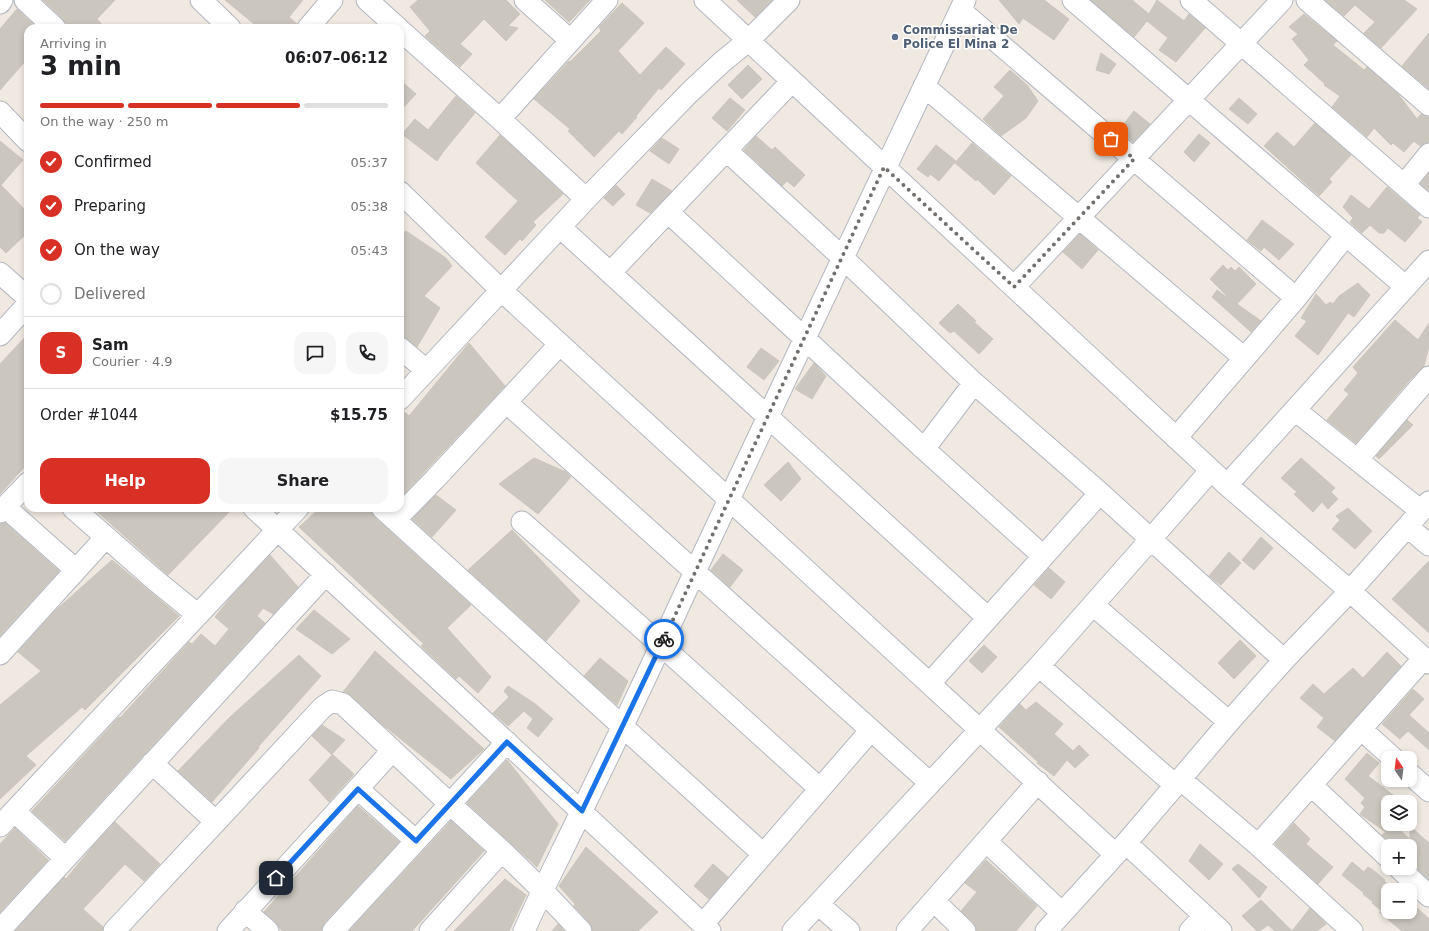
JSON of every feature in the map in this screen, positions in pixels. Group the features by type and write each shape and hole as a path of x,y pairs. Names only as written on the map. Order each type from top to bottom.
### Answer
{"street":[{"path":"24,0 51,24"},
{"path":"201,0 226,24"},
{"path":"311,24 332,0"},
{"path":"367,0 393,24"},
{"path":"525,0 570,40"},
{"path":"500,119 607,0"},
{"path":"705,0 1227,485 1350,591 1426,661 1361,729 1258,845"},
{"path":"404,395 560,226 689,93 722,62 749,40 789,0"},
{"path":"1073,0 1406,287"},
{"path":"1191,0 1429,207"},
{"path":"1014,287 1282,0"},
{"path":"1307,0 1429,105"},
{"path":"524,931 542,890 582,811 661,645 804,337 843,258 884,167 962,5 1134,159 1296,298"},
{"path":"404,33 500,119 586,199"},
{"path":"610,273 792,81"},
{"path":"924,86 1244,358"},
{"path":"0,112 24,137"},
{"path":"726,150 843,258 974,383 1100,493 1284,660"},
{"path":"1404,185 1429,154"},
{"path":"404,196 501,290 979,729 1038,782 1121,848 1221,931"},
{"path":"668,212 924,449 1043,556"},
{"path":"560,226 988,618"},
{"path":"1176,438 1296,298 1346,235"},
{"path":"1227,485 1429,261"},
{"path":"0,273 24,294"},
{"path":"0,336 24,309"},
{"path":"404,503 435,479 560,344"},
{"path":"404,351 426,370"},
{"path":"1357,460 1429,377"},
{"path":"924,449 974,383"},
{"path":"506,402 930,783"},
{"path":"1295,410 1419,513 1429,545"},
{"path":"793,931 1039,666 1211,470"},
{"path":"24,487 3,509 76,570"},
{"path":"930,683 1100,493"},
{"path":"79,512 155,580 198,615"},
{"path":"258,512 706,927 763,854 871,730"},
{"path":"0,826 294,512"},
{"path":"1046,931 1121,848 1284,660 1350,591 1419,513"},
{"path":"389,514 763,854"},
{"path":"522,522 820,789"},
{"path":"0,654 106,536"},
{"path":"0,930 326,574"},
{"path":"1093,605 1229,722"},
{"path":"1039,666 1177,782 1258,845 1352,931"},
{"path":"114,931 323,707 332,701 343,704 392,751 502,851 581,931"},
{"path":"1361,729 1385,751"},
{"path":"333,931 507,742"},
{"path":"228,931 392,751"},
{"path":"152,763 216,822"},
{"path":"1417,780 1429,791"},
{"path":"907,931 1038,782"},
{"path":"1311,785 1381,850"},
{"path":"358,789 416,841"},
{"path":"14,811 65,858"},
{"path":"986,841 1062,913"},
{"path":"430,931 502,851"},
{"path":"1406,875 1429,896"},
{"path":"934,901 965,931"},
{"path":"818,904 849,931"},
{"path":"246,911 268,931"},
{"path":"1190,931 1204,916"}],"building":[{"path":"43,0 115,0 97,19 101,24 66,24 63,19"},
{"path":"225,0 303,0 289,17 297,24 254,24"},
{"path":"418,0 506,0 520,14 508,26 518,28 506,41 484,19 460,44 472,54 460,67 425,36 430,31 410,7"},
{"path":"545,0 590,0 569,22"},
{"path":"737,0 772,0 755,17"},
{"path":"999,0 1044,0 1069,19 1054,40 1023,18 1019,24"},
{"path":"1091,0 1132,0 1149,14 1157,0 1184,21 1189,14 1205,28 1176,62 1159,50 1168,38 1147,21 1134,37"},
{"path":"1325,0 1404,0 1417,9 1381,48 1364,33 1375,22 1355,5 1344,16"},
{"path":"622,3 644,23 618,51 640,75 666,47 685,64 661,90 659,88 622,134 619,131 594,157 568,131 570,129 534,99 569,61 570,62 601,31 599,27"},
{"path":"17,9 33,24 24,24 24,63 0,90 0,29"},
{"path":"1304,14 1337,41 1333,45 1364,70 1367,67 1398,94 1417,119 1421,114 1429,117 1429,142 1420,146 1414,141 1404,152 1393,143 1391,145 1374,128 1367,137 1332,107 1340,96 1324,85 1325,84 1304,65 1309,60 1292,39 1298,34 1289,27"},
{"path":"1429,33 1429,89 1402,66"},
{"path":"1101,53 1116,64 1109,74 1096,70"},
{"path":"748,65 762,79 742,99 728,85"},
{"path":"1010,70 1027,85 1038,101 1026,118 1001,136 983,119 1004,96 994,87"},
{"path":"404,84 416,94 404,107"},
{"path":"456,96 475,113 437,161 404,136 404,132 415,119 428,130"},
{"path":"730,98 745,110 727,131 712,118"},
{"path":"1239,98 1257,114 1248,124 1229,109"},
{"path":"1134,111 1150,124 1133,142 1119,130"},
{"path":"1315,123 1351,155 1329,179 1332,182 1319,196 1264,146 1277,132 1294,147"},
{"path":"1199,134 1210,143 1194,162 1184,152"},
{"path":"500,135 563,194 533,222 536,225 522,241 520,239 505,255 485,237 518,201 476,163"},
{"path":"756,136 772,150 775,147 805,175 794,187 787,181 782,186 744,150"},
{"path":"662,138 679,149 669,164 650,151"},
{"path":"0,141 23,160 1,185 24,209 24,236 6,253 0,247"},
{"path":"972,143 1011,176 994,195 977,179 976,181 955,163"},
{"path":"936,145 956,161 939,181 930,174 928,177 917,169"},
{"path":"1429,173 1429,191 1420,184"},
{"path":"652,179 672,191 650,213 636,205"},
{"path":"616,185 625,194 613,206 604,198"},
{"path":"1387,187 1420,215 1417,218 1422,222 1405,242 1388,228 1384,233 1379,233 1370,225 1362,233 1350,222 1353,218 1343,207 1351,195 1369,209"},
{"path":"1262,220 1294,244 1279,260 1264,247 1261,251 1247,240"},
{"path":"406,231 446,258 452,266 424,296 440,308 417,347 404,338 404,233"},
{"path":"1080,234 1098,250 1082,269 1063,252"},
{"path":"1223,265 1228,270 1231,267 1235,271 1239,267 1256,284 1237,304 1261,321 1251,332 1212,297 1217,290 1232,301 1210,279"},
{"path":"1358,283 1370,295 1354,317 1348,313 1318,355 1295,336 1307,321 1301,318 1316,294 1326,305 1330,302 1333,304 1339,296"},
{"path":"958,304 976,321 974,322 993,339 979,354 954,331 950,333 939,323"},
{"path":"1395,320 1418,340 1429,323 1429,346 1424,366 1409,381 1356,443 1327,420 1349,394 1344,390 1358,373 1353,367"},
{"path":"24,338 24,467 0,494 0,364"},
{"path":"469,343 505,386 404,494 404,412 409,416"},
{"path":"761,348 779,361 764,380 747,367"},
{"path":"814,363 826,376 812,399 795,389"},
{"path":"1407,420 1413,425 1379,459 1376,456"},
{"path":"534,458 566,472 571,477 538,514 499,484"},
{"path":"1301,458 1335,488 1331,492 1338,499 1328,509 1322,502 1313,512 1294,494 1297,492 1281,478"},
{"path":"788,462 801,479 781,501 764,485"},
{"path":"436,495 456,510 432,537 412,519"},
{"path":"1348,508 1372,531 1355,549 1332,529 1340,520 1336,516"},
{"path":"97,512 229,512 168,575"},
{"path":"316,512 371,512 374,517 471,605 447,628 491,677 478,693 459,676 456,679 421,646 424,644 299,527"},
{"path":"5,523 59,571 0,636 0,524"},
{"path":"512,530 580,601 546,641 468,570"},
{"path":"1261,537 1273,548 1254,570 1242,560"},
{"path":"1229,552 1241,563 1221,585 1209,576"},
{"path":"723,554 743,570 730,587 711,570"},
{"path":"270,555 298,587 273,614 263,608 257,616 265,623 65,841 32,811 189,642 192,644 201,634 215,646 229,629 215,617 231,597"},
{"path":"112,560 179,616 85,710 82,707 26,756 36,765 0,799 0,705 41,671 18,652 56,610"},
{"path":"1429,561 1429,633 1392,599"},
{"path":"1049,568 1065,582 1051,599 1034,585"},
{"path":"314,610 350,639 332,654 296,629"},
{"path":"1240,640 1256,656 1234,679 1218,663"},
{"path":"984,645 997,657 982,673 969,661"},
{"path":"375,651 484,749 451,779 378,721 351,695 343,692"},
{"path":"1387,652 1401,666 1335,741 1317,727 1324,718 1300,698 1313,684 1324,694 1353,668 1363,678"},
{"path":"299,655 321,676 212,802 178,771 230,717"},
{"path":"600,658 628,681 617,705 584,676"},
{"path":"508,686 534,703 553,719 538,737 527,728 533,719 524,711 508,726 493,713 509,697 504,691"},
{"path":"1413,689 1424,699 1409,715 1429,733 1429,750 1408,731 1400,739 1382,724"},
{"path":"1036,702 1063,724 1054,734 1073,751 1079,745 1089,755 1075,768 1067,760 1054,776 1037,763 1038,762 999,727 1020,704 1026,710"},
{"path":"322,725 345,740 332,754 354,774 329,802 309,780 332,755 312,736"},
{"path":"1367,753 1379,763 1368,776 1393,795 1381,795 1381,829 1360,814 1365,807 1361,803 1365,798 1345,779"},
{"path":"507,760 558,824 537,867 467,803"},
{"path":"358,806 399,842 324,923 321,931 282,931 276,922 264,912"},
{"path":"451,821 484,851 412,931 349,931"},
{"path":"115,822 160,864 144,881 125,864 83,909 103,927 102,931 15,931 64,877 66,879"},
{"path":"1294,823 1310,839 1306,844 1333,867 1318,884 1275,844"},
{"path":"15,828 48,860 0,912 0,844"},
{"path":"1385,831 1401,831 1410,839 1386,839 1382,835 1386,832"},
{"path":"1410,831 1416,831 1429,843 1429,880 1417,869 1417,839 1410,839"},
{"path":"1200,844 1223,864 1209,880 1189,861"},
{"path":"586,847 658,912 638,931 593,931 590,923 574,906 575,904 559,886"},
{"path":"986,860 1037,906 1016,931 977,931 974,923 961,911 977,892 965,883"},
{"path":"1352,862 1364,872 1368,867 1385,880 1384,881 1387,883 1381,883 1381,910 1363,894 1364,893 1342,875"},
{"path":"713,864 728,877 709,899 694,886"},
{"path":"1238,864 1267,887 1259,898 1232,869"},
{"path":"505,879 526,895 509,931 454,931"},
{"path":"1261,900 1292,931 1275,931 1268,925 1260,931 1257,931 1242,916"},
{"path":"1310,908 1326,924 1317,931 1292,931"},
{"path":"1417,908 1429,919 1429,931 1402,931 1387,919 1417,919"},
{"path":"558,924 564,931 552,931"}],"way so far":[{"path":"664,639 804,337 843,258 884,167 1014,287 1134,159 1111,139"}],"place":[{"name":"Commissariat De Police El Mina 2","path":"895,37"}],"route":[{"path":"276,878 358,789 416,841 507,742 582,811 664,639"}]}
